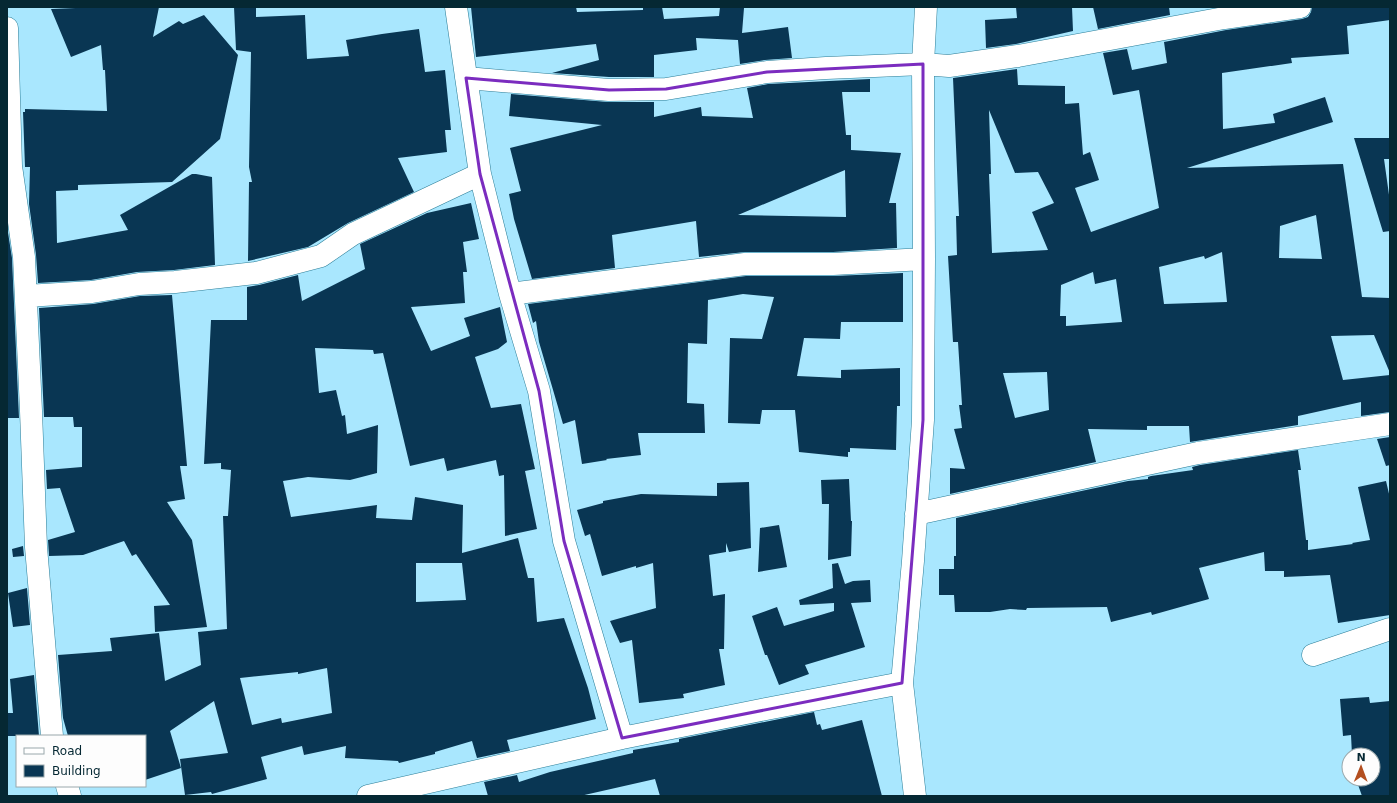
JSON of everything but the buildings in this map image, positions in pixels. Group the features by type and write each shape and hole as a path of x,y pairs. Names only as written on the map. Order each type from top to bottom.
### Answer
{"street":[{"path":"456,7 480,174 510,294 539,391 564,541 622,738"},
{"path":"915,796 902,683 923,420 924,64 926,7"},
{"path":"466,78 609,90 666,89 767,72 924,64 949,66 1018,56 1224,18 1300,7"},
{"path":"7,28 11,166 24,257 32,411 36,547 52,735"},
{"path":"26,296 92,292 139,284 175,282 256,273 321,256 352,234 480,174"},
{"path":"510,294 745,264 833,264 924,259"},
{"path":"916,514 1198,453 1390,424"},
{"path":"1313,655 1390,629"},
{"path":"375,795 622,738 902,683"}],"highlighted area":[{"path":"923,64 923,420 902,683 622,738 564,541 539,391 480,174 466,78 609,90 666,89 767,72"}]}
